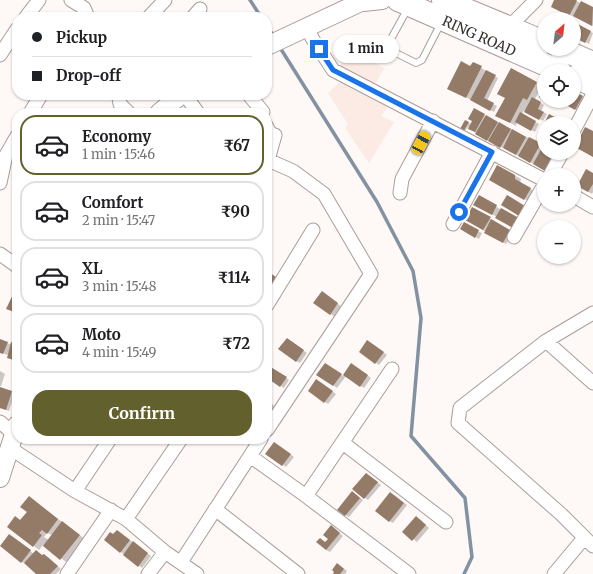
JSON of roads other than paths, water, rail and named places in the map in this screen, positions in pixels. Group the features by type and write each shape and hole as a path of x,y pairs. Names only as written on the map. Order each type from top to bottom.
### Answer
{"highway":[{"name":"RING ROAD","path":"406,2 443,10 547,64"},
{"name":"RING ROAD","path":"443,10 465,5 537,39"},
{"path":"577,56 593,63"},
{"path":"581,80 593,85"}],"street":[{"path":"30,12 40,0"},
{"path":"71,0 84,8 86,12"},
{"path":"154,12 165,0"},
{"path":"272,44 364,1 382,0"},
{"path":"509,27 536,0"},
{"path":"308,27 312,38 333,70 537,176"},
{"path":"0,55 12,37"},
{"path":"581,117 593,94"},
{"path":"165,108 175,100"},
{"path":"400,193 402,179 433,121"},
{"path":"272,146 275,135"},
{"path":"0,184 3,153 12,142"},
{"path":"453,224 492,152"},
{"path":"272,163 293,171 324,194 371,274 272,422"},
{"path":"514,237 537,198"},
{"path":"581,200 593,207"},
{"path":"272,297 314,230"},
{"path":"1,257 12,263"},
{"path":"554,574 589,542 562,515 458,423 460,408 546,341 593,313"},
{"path":"546,341 593,383"},
{"path":"306,496 392,369"},
{"path":"0,422 12,434"},
{"path":"0,478 12,442"},
{"path":"343,443 446,522"},
{"path":"23,444 75,490 126,519 165,552 197,574"},
{"path":"75,490 107,444"},
{"path":"126,519 177,444"},
{"path":"181,562 258,444"},
{"path":"250,456 306,496 409,574"},
{"path":"216,509 298,574"},
{"path":"67,574 111,510"},
{"path":"148,574 165,552"}],"lane":[{"path":"406,2 386,48 416,64 422,60 443,10"},
{"path":"272,130 275,135"}],"waterway":[{"path":"250,0 258,12"},
{"path":"279,46 377,202 413,271 421,318 411,436 465,498 472,557 464,574"}]}
